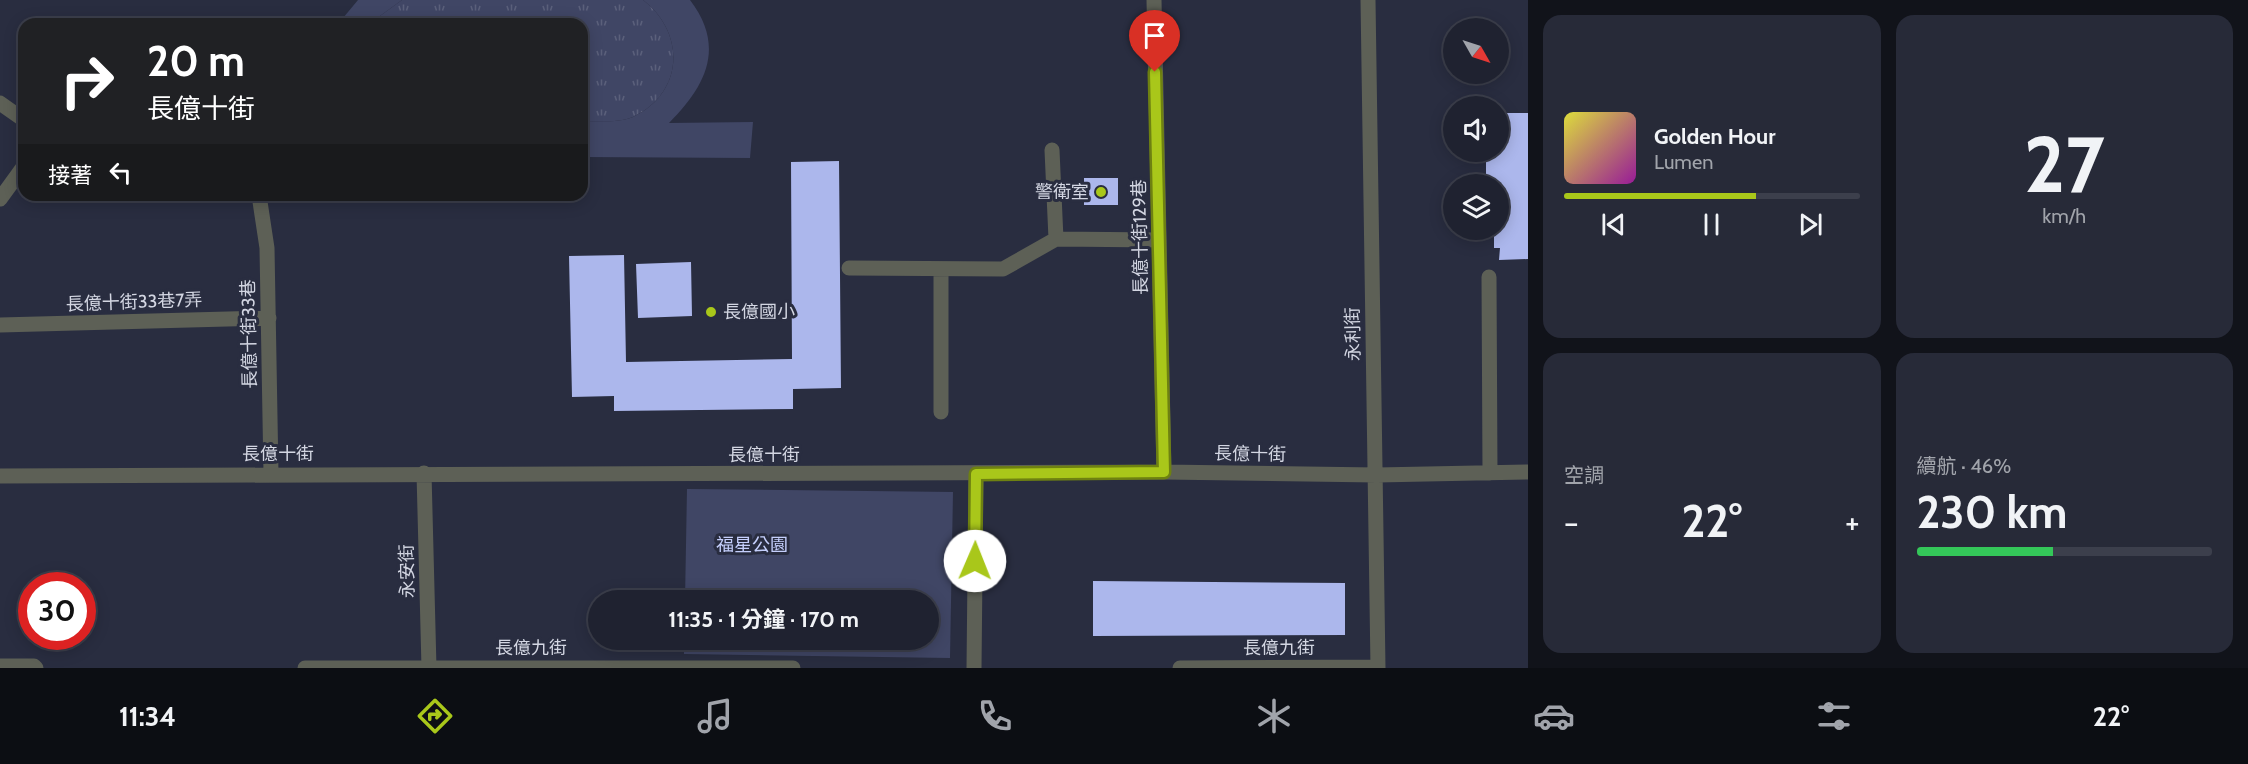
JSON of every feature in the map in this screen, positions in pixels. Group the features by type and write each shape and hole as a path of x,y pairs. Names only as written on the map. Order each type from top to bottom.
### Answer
{"street":[{"name":"長億十街129巷","path":"1154,0 1164,472"},
{"name":"永利街","path":"1368,0 1374,420 1377,475 1378,667"},
{"path":"0,103 18,116"},
{"path":"1052,150 1056,239"},
{"path":"0,199 18,174"},
{"name":"長億十街33巷","path":"261,201 267,248 271,474"},
{"path":"849,268 1003,269 1056,239 1159,240"},
{"path":"941,270 941,412"},
{"path":"1488,277 1490,473"},
{"name":"長億十街33巷7弄","path":"0,325 269,318"},
{"name":"長億十街","path":"0,476 1164,472 1377,475 1528,472"},
{"name":"永安街","path":"424,473 429,667"},
{"path":"974,668 976,474"},
{"path":"0,666 36,668"},
{"name":"長億九街","path":"1180,668 1378,667"},
{"name":"長億九街","path":"305,668 794,668"}],"green space":[{"path":"358,0 402,0 379,18 343,18"},
{"path":"402,0 643,0 657,14 667,29 672,45 673,62 670,78 662,93 650,106 627,119 588,121 588,18 379,18"},
{"path":"643,0 690,0 701,17 707,34 709,50 707,65 693,95 669,123 753,122 750,158 588,157 588,121 614,121 633,117 650,106 662,93 670,78 673,62 672,45 667,29 657,14"},
{"name":"福星公園","path":"687,489 953,492 950,658 684,654 684,650 939,650 939,590 685,590"}],"building":[{"path":"1509,113 1528,113 1528,259 1499,260 1500,248 1494,248 1494,240 1509,240 1509,174 1486,174 1486,162 1509,162"},
{"path":"839,161 841,388 793,389 793,409 614,411 614,396 572,397 569,256 624,255 626,362 792,359 791,162"},
{"name":"警衛室","path":"1084,178 1118,178 1118,205 1084,205"},
{"path":"691,262 692,316 638,318 636,264"},
{"path":"1093,581 1345,583 1345,635 1093,636"}],"place":[{"name":"警衛室","path":"1101,192"},
{"name":"長億國小","path":"711,312"}],"route":[{"path":"975,561 976,474 1164,472 1155,72"}]}
